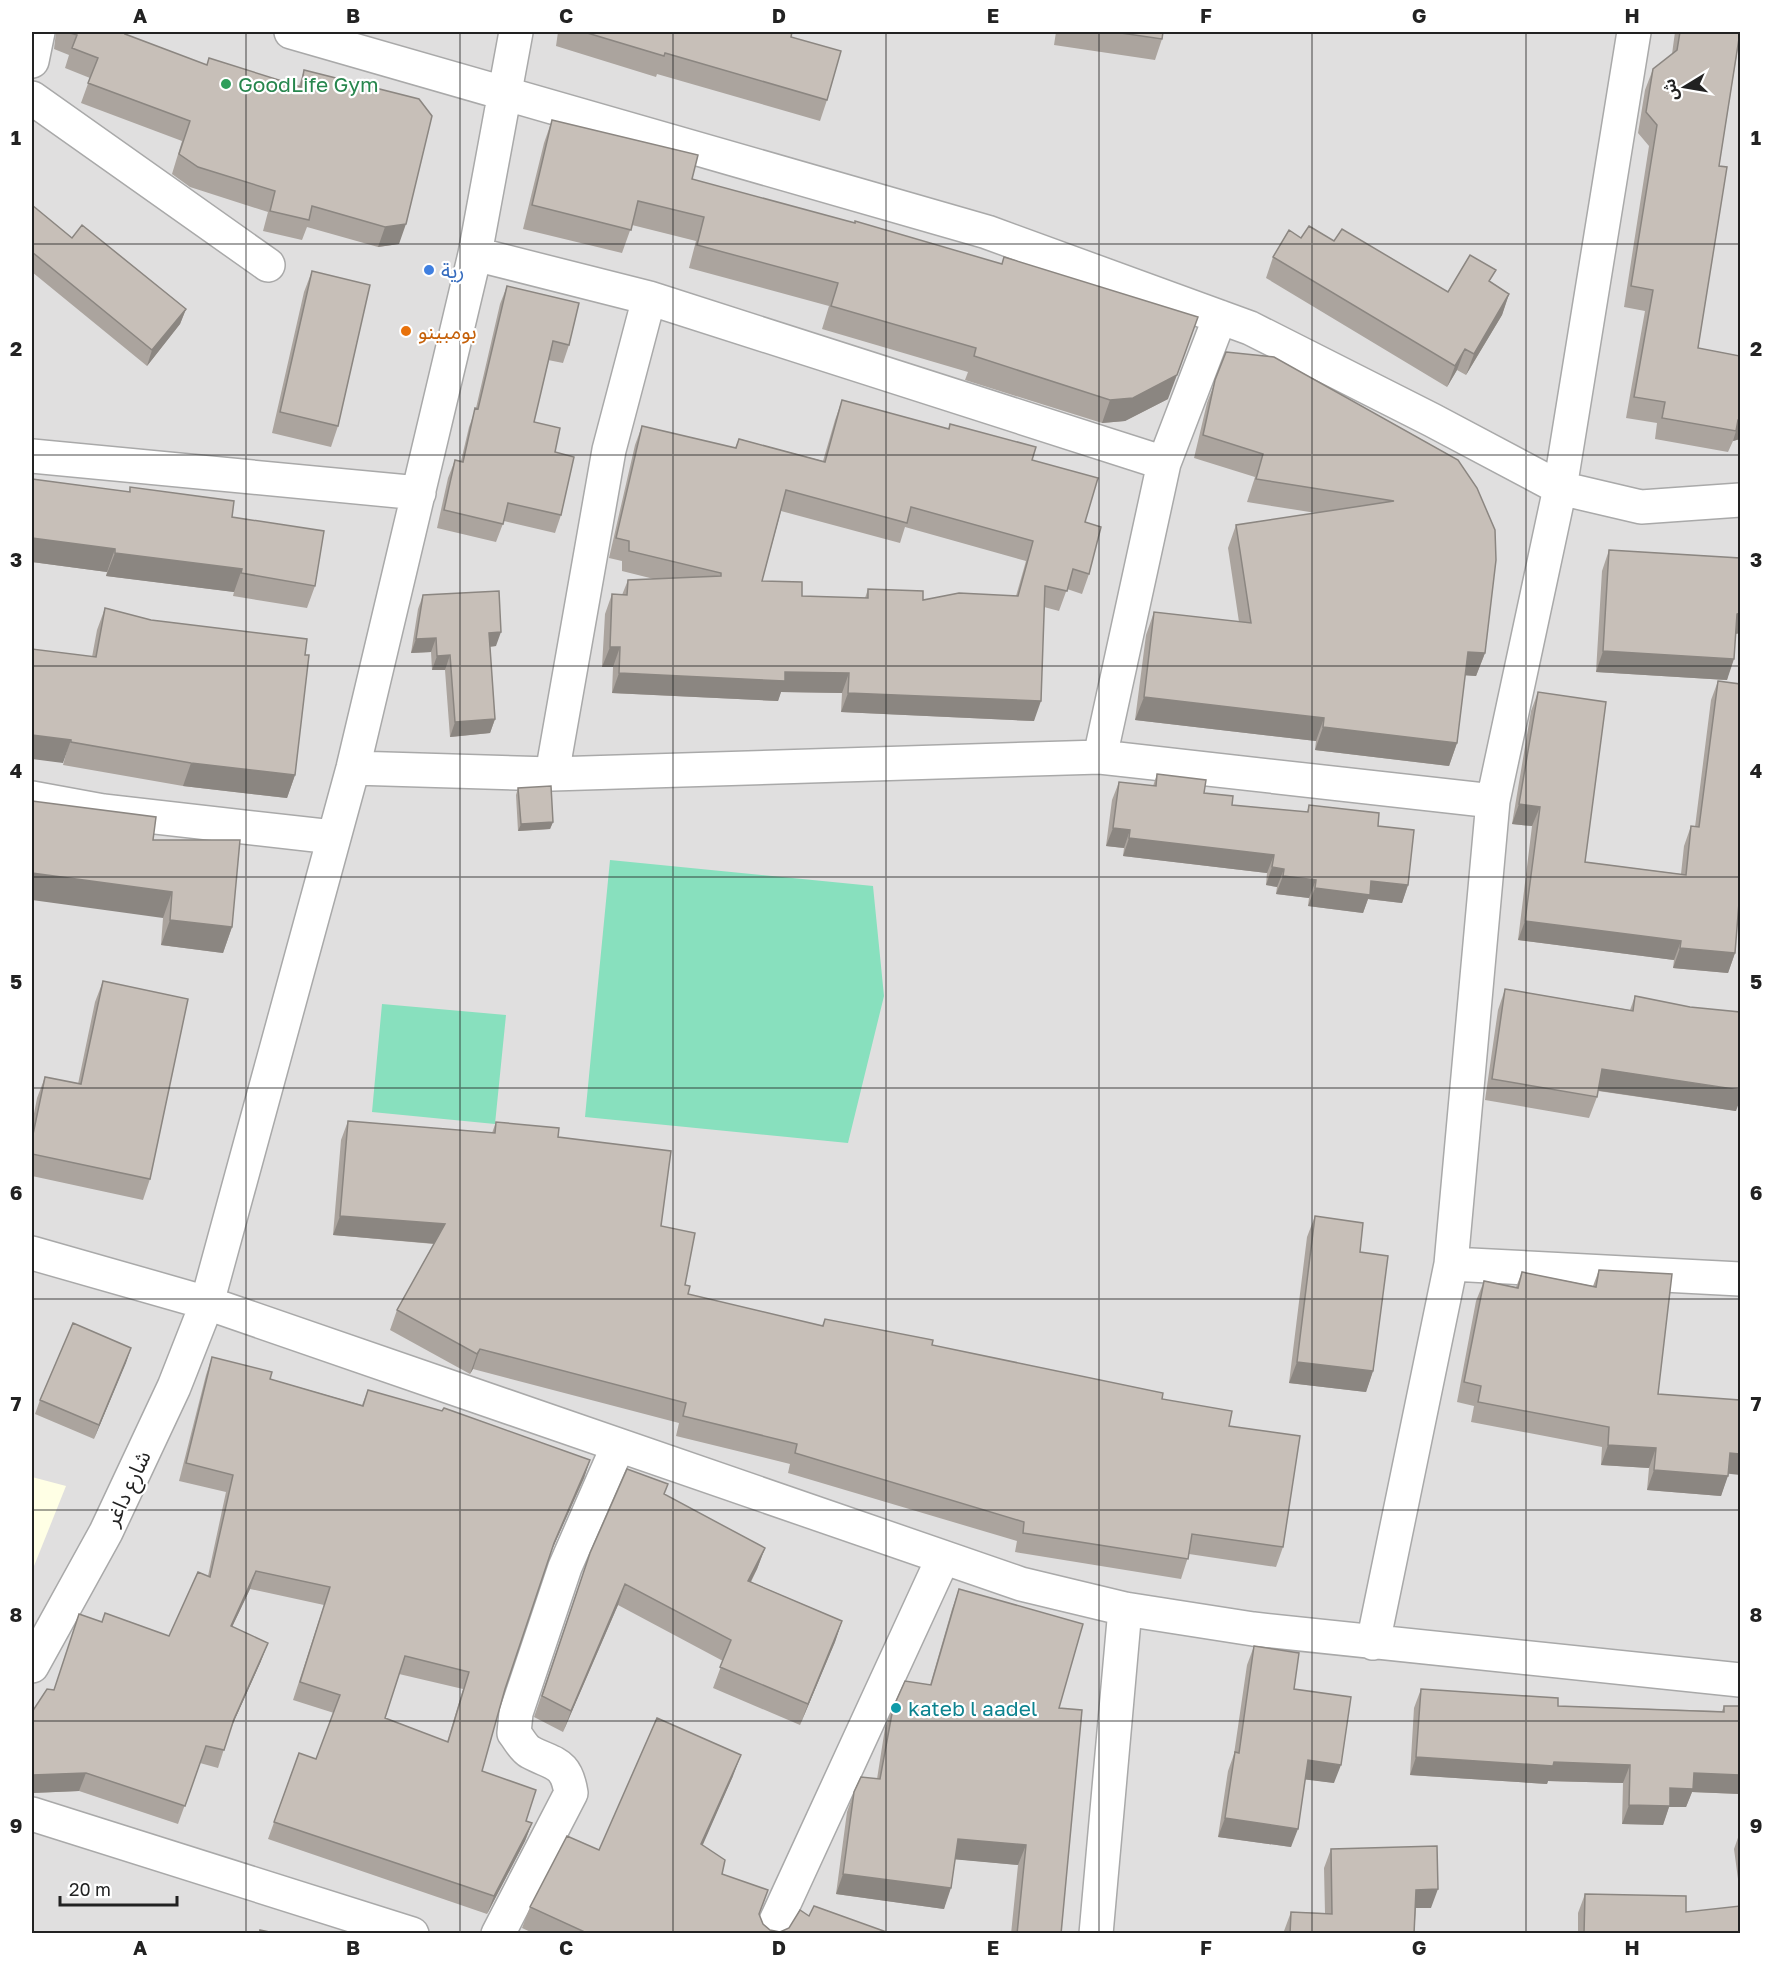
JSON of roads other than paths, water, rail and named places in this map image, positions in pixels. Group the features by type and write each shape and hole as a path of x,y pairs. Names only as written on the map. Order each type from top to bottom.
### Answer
{"street":[{"path":"32,61 38,32"},
{"path":"291,32 987,232 1250,328 1402,404 1560,488 1641,507 1740,500"},
{"name":"شارع داغر","path":"32,1666 106,1532 174,1388 207,1303 353,768 475,254 516,32"},
{"path":"1373,1643 1451,1264 1493,801 1560,488 1635,32"},
{"path":"32,98 268,265"},
{"path":"475,254 650,298 1164,463"},
{"path":"552,774 609,450 650,298"},
{"path":"1100,757 1164,463 1220,317"},
{"path":"32,456 419,493"},
{"path":"353,768 552,774 1100,757 1493,801"},
{"path":"32,798 103,811 333,837"},
{"path":"32,1253 207,1303 1021,1584 1125,1609 1253,1629 1740,1680"},
{"path":"1451,1264 1740,1279"},
{"path":"498,1934 571,1793 569,1778 558,1763 528,1751 514,1733 516,1713 565,1567 618,1446"},
{"path":"770,1934 943,1558"},
{"path":"1096,1934 1125,1609"},
{"path":"32,1814 412,1934"}],"place":[{"name":"GoodLife Gym","path":"226,84"},
{"name":"رية","path":"429,270"},
{"name":"بومبينو","path":"406,331"},
{"name":"kateb l aadel","path":"896,1708"}]}
